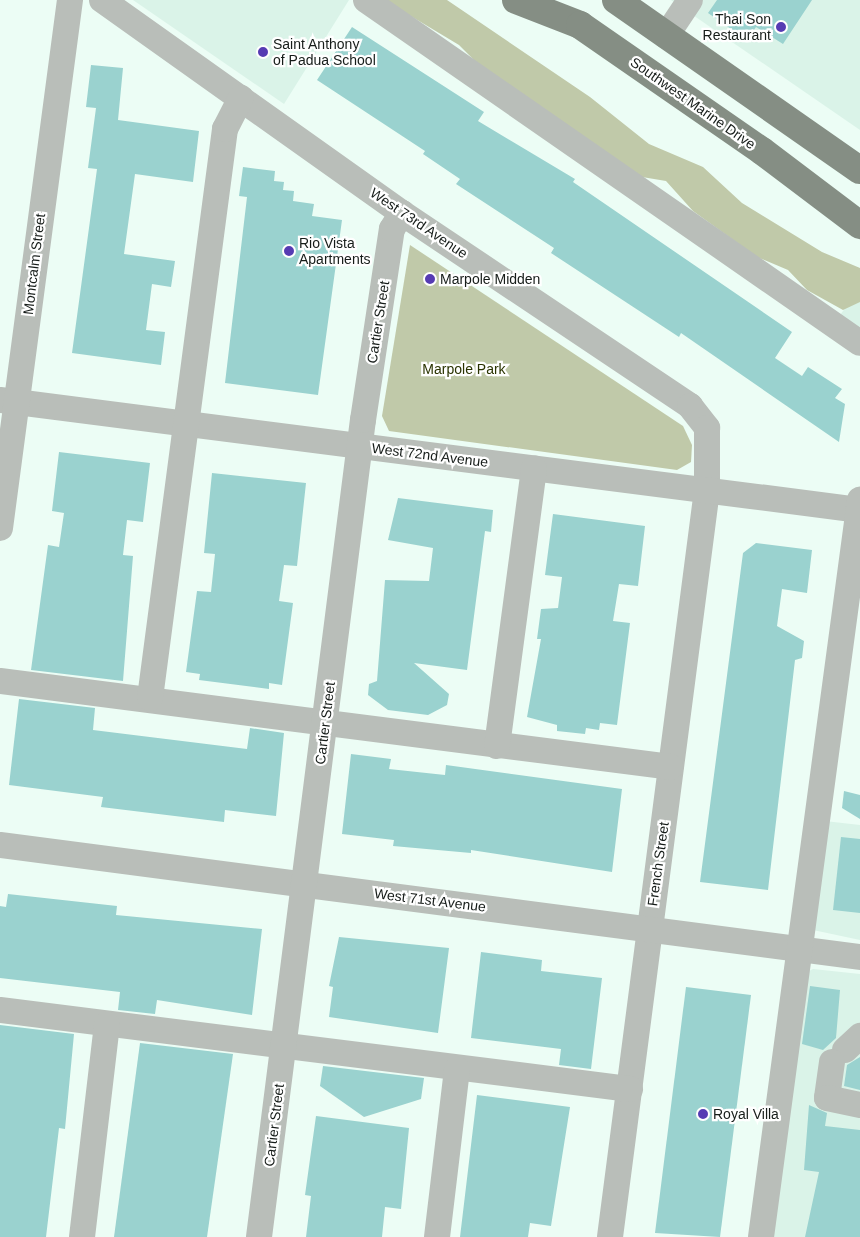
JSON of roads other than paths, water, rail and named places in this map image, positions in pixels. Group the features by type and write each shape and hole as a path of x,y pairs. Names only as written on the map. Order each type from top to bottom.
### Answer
{"main road":[{"name":"Southwest Marine Drive","path":"516,0 580,25 762,151 860,225"},
{"path":"550,0 580,25"},
{"path":"623,2 666,36 858,168"}],"street":[{"name":"Montcalm Street","path":"0,528 8,401 70,0"},
{"name":"West 73rd Avenue","path":"102,0 402,213 690,406 710,441 707,490"},
{"path":"366,0 860,343"},
{"path":"666,36 690,0"},
{"path":"150,698 225,128 241,98"},
{"name":"Cartier Street","path":"260,1237 360,446 392,229 402,213"},
{"name":"West 72nd Avenue","path":"8,401 186,426 707,490 860,506"},
{"path":"497,746 534,468"},
{"name":"French Street","path":"610,1237 707,490"},
{"path":"761,1237 860,506"},
{"path":"0,681 150,698 497,746 672,767"},
{"name":"West 71st Avenue","path":"0,845 860,957"},
{"path":"0,1010 284,1049 630,1090"},
{"path":"82,1237 107,1024"},
{"path":"846,1049 828,1098 851,1099"},
{"path":"437,1237 457,1069"}],"place":[{"name":"Thai Son Restaurant","path":"781,27"},
{"name":"Saint Anthony of Padua School","path":"263,52"},
{"name":"Rio Vista Apartments","path":"289,251"},
{"name":"Marpole Midden","path":"430,279"},
{"name":"Royal Villa","path":"703,1114"}],"park label":[{"name":"Marpole Park","path":"464,369"}]}
